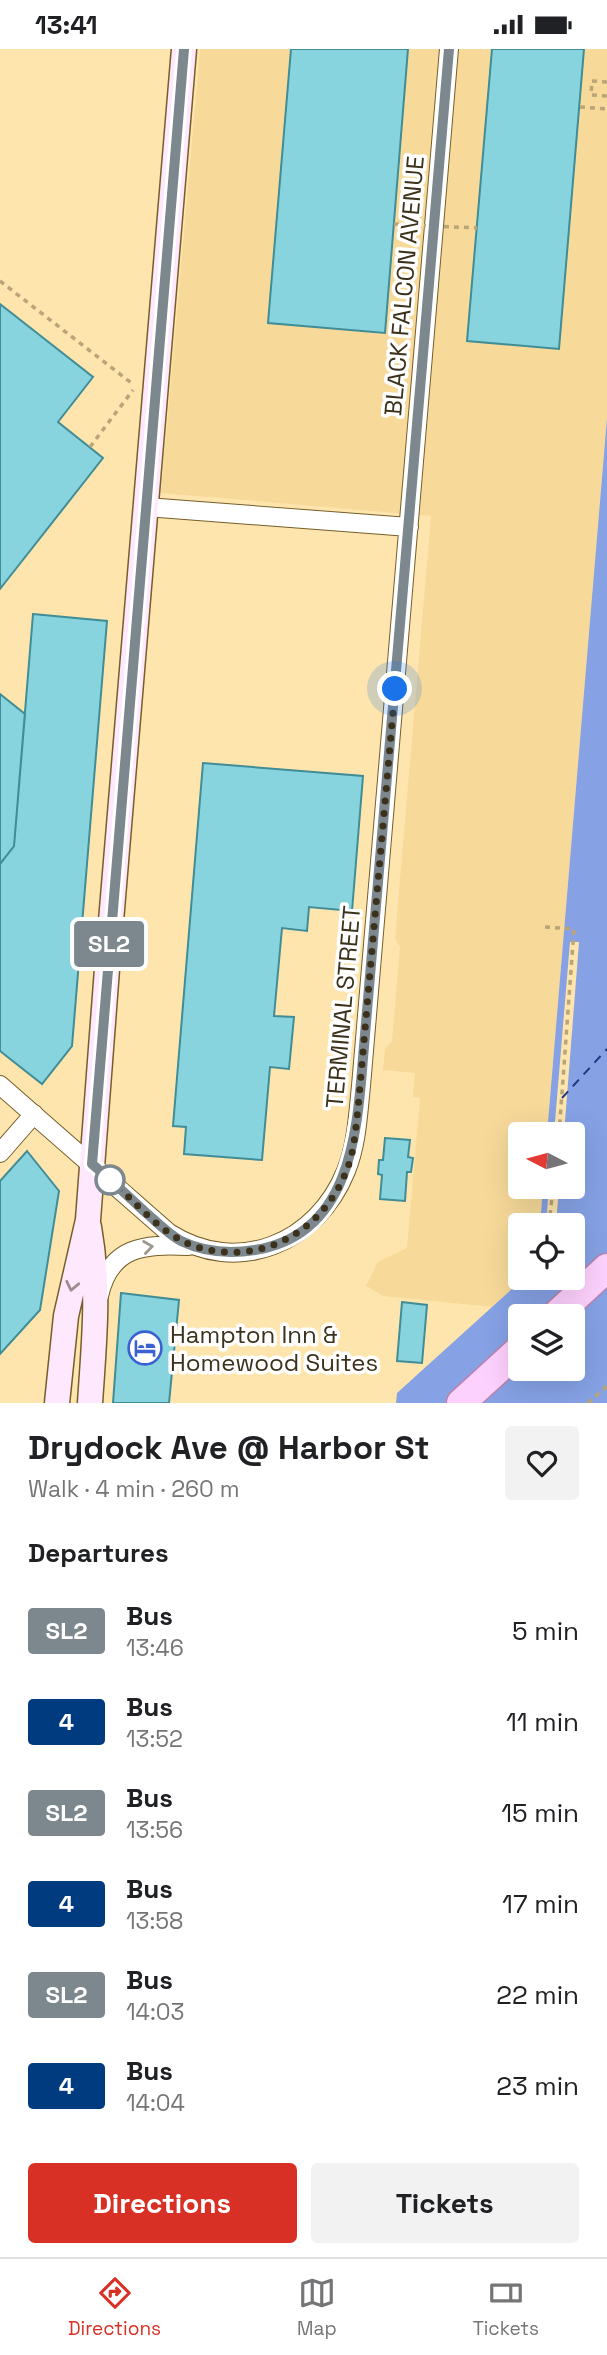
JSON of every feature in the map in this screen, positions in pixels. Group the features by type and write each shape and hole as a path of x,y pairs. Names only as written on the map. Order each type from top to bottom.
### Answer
{"main road":[{"path":"568,1304 607,1268"},
{"path":"461,1403 508,1360"}],"street":[{"path":"57,1403 66,1315 88,1220 184,49"},
{"name":"BLACK FALCON AVENUE","path":"409,527 449,49"},
{"path":"146,507 409,527"},
{"name":"TERMINAL STREET","path":"0,1085 163,1229 181,1241 220,1251 247,1251 286,1240 317,1217 340,1183 351,1158 361,1086 409,527"},
{"path":"0,1153 34,1114"},
{"path":"88,1220 95,1261 96,1314 90,1403"},
{"path":"96,1314 104,1280 115,1261 123,1255 142,1247 195,1246"}],"path":[{"path":"607,82 592,81 591,95 607,96"},
{"path":"580,107 607,109"},
{"path":"394,224 477,228"},
{"path":"0,281 136,387 90,447"},
{"path":"545,927 574,929 560,1122"},
{"path":"589,1403 607,1386"}],"shaded area":[{"path":"200,49 607,49 607,418 548,1122 508,1122 508,1199 542,1199 541,1213 508,1213 508,1290 511,1290 492,1307 383,1296 366,1286 378,1262 407,1248 420,1098 413,1097 415,1073 383,1070 385,1049 392,1041 400,947 395,938 431,516 161,493"}],"water":[{"path":"607,418 607,1403 396,1403 397,1393 511,1290 585,1290 585,1213 541,1213 542,1199 585,1199 585,1122 548,1122"}],"pier":[{"path":"570,942 579,942 565,1122 555,1122"},
{"path":"548,1199 558,1199 557,1213 547,1213"}],"building":[{"path":"291,49 408,49 385,333 268,323"},
{"path":"492,49 584,49 559,349 467,341"},
{"path":"0,304 93,377 58,422 103,458 0,589"},
{"path":"33,614 107,621 72,1046 42,1084 0,1051 0,864 14,846"},
{"path":"0,694 25,714 14,846 0,864"},
{"path":"203,763 363,776 352,911 309,907 307,931 282,928 274,1016 294,1017 289,1069 270,1067 262,1160 184,1154 186,1127 173,1126"},
{"path":"385,1138 410,1140 408,1157 413,1158 411,1172 407,1172 405,1201 380,1199 382,1175 378,1174 379,1160 383,1160"},
{"path":"27,1151 59,1191 40,1310 0,1354 0,1181"},
{"name":"Hampton Inn & Homewood Suites","path":"121,1293 179,1300 169,1403 113,1403"},
{"path":"402,1302 427,1305 422,1363 397,1361"}],"ferry route":[{"path":"562,1098 607,1049"}],"bus line":[{"name":"SL2","path":"184,49 92,1164 158,1224 181,1241 207,1249 233,1252 275,1245 308,1226 332,1196 351,1158 361,1086 449,49"}],"place":[{"name":"Hampton Inn & Homewood Suites","path":"145,1348"}],"route":[{"path":"110,1180 181,1241 207,1249 233,1252 275,1245 308,1226 340,1183 351,1158 358,1109 395,689"}]}
